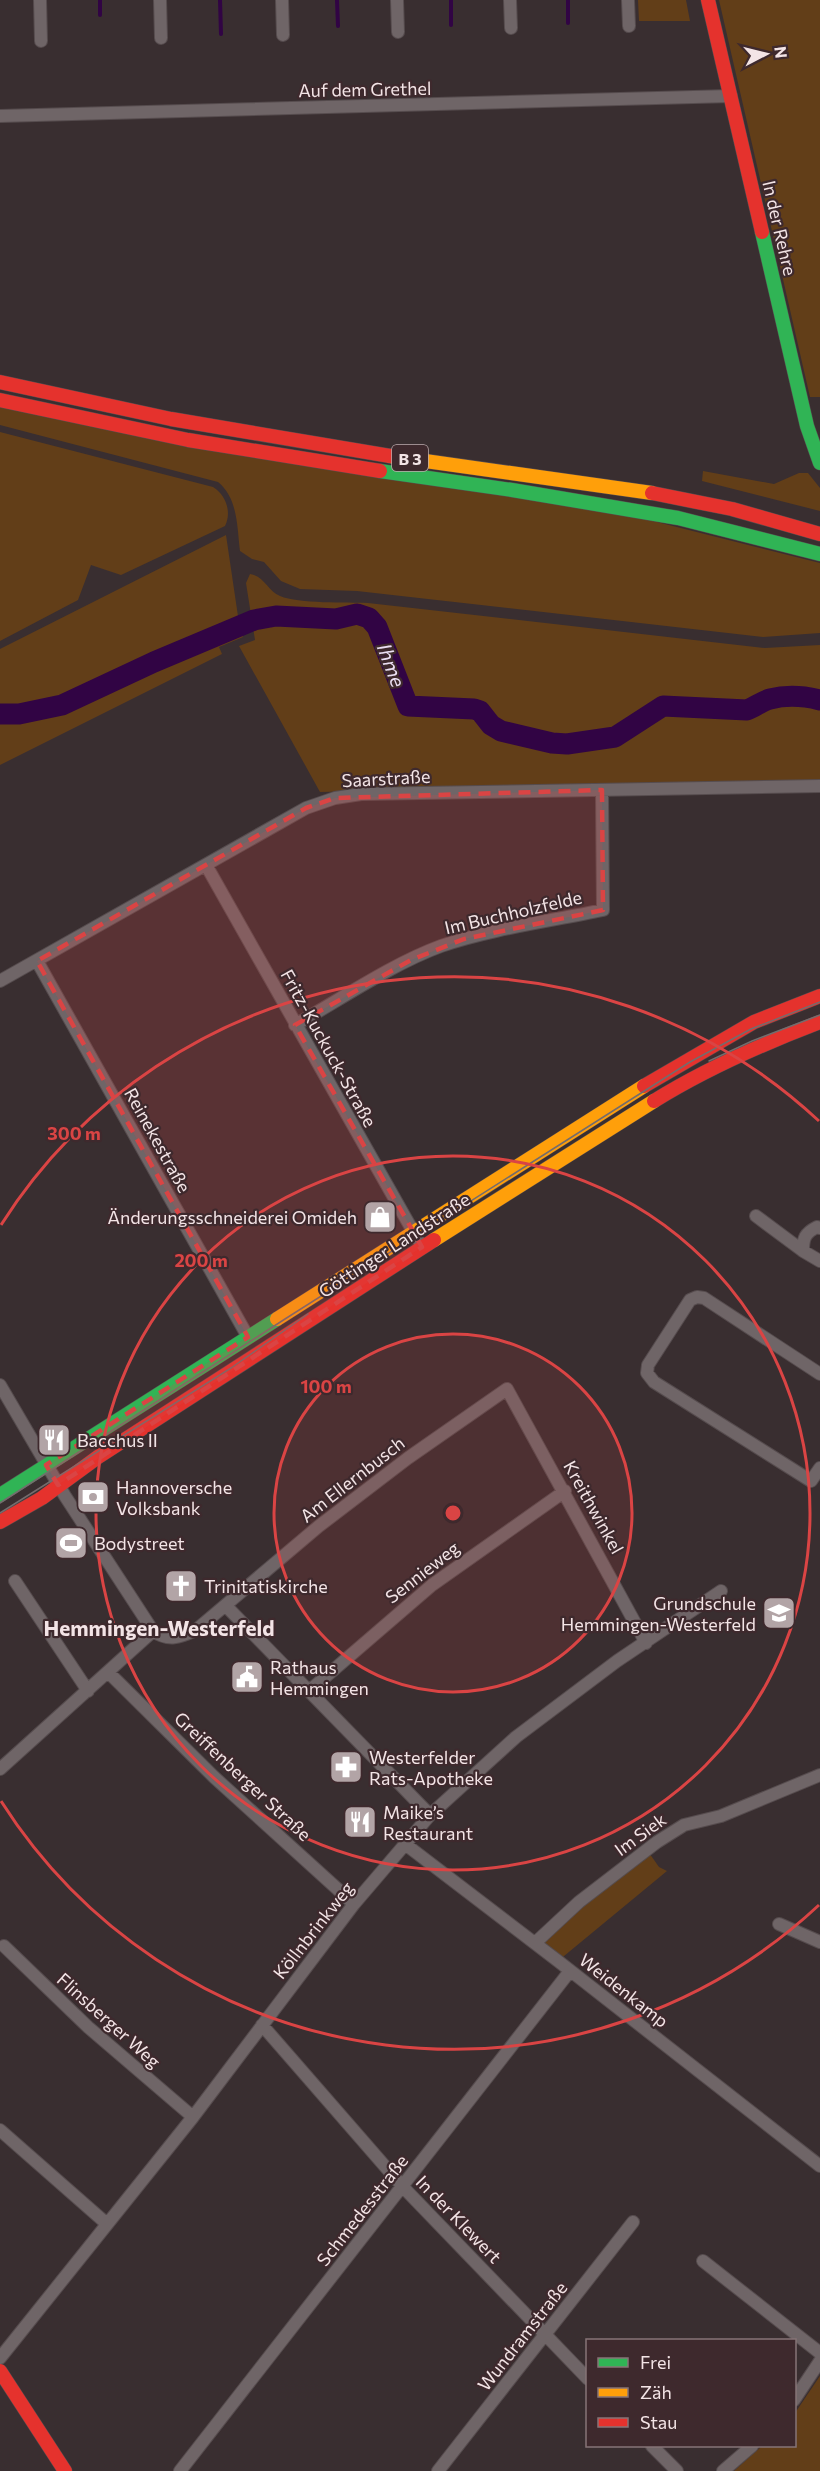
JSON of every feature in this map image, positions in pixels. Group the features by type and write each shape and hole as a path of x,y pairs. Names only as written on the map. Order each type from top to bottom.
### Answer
{"main road":[{"name":"In der Rehre","path":"708,0 807,426 820,463"},
{"name":"B 3","path":"0,382 200,425 310,444 597,485 687,501 760,517 820,534"},
{"name":"B 3","path":"0,400 188,440 307,461 611,505 746,533 820,554"},
{"name":"Göttinger Landstraße","path":"0,1522 42,1498 51,1474 248,1337 680,1064 753,1022 820,996"},
{"name":"Göttinger Landstraße","path":"0,1495 51,1474 422,1247 693,1077 756,1046 820,1022"},
{"path":"0,2371 65,2471"}],"street":[{"path":"40,0 41,41"},
{"path":"160,0 161,38"},
{"path":"282,0 283,35"},
{"path":"397,0 398,32"},
{"path":"510,0 511,28"},
{"path":"628,0 629,26"},
{"name":"Auf dem Grethel","path":"0,116 731,96"},
{"name":"Saarstraße","path":"0,981 306,808 348,795 820,786"},
{"name":"Im Buchholzfelde","path":"296,1025 411,960 440,947 464,939 603,910 602,790"},
{"name":"Fritz-Kuckuck-Straße","path":"206,865 422,1247"},
{"name":"Reinekestraße","path":"37,961 248,1337"},
{"path":"756,1216 820,1261"},
{"path":"803,1251 805,1235 817,1227 820,1228"},
{"path":"820,1374 704,1298 698,1297 690,1300 647,1369 647,1373 654,1382 811,1480 820,1467"},
{"path":"0,1385 51,1474 153,1631 0,1769"},
{"name":"Kreithwinkel","path":"507,1389 646,1642"},
{"name":"Am Ellernbusch","path":"153,1631 166,1638 178,1638 196,1630 318,1526 416,1452 507,1389"},
{"name":"Sennieweg","path":"309,1691 432,1585 565,1491"},
{"path":"15,1581 88,1690"},
{"name":"Köllnbrinkweg","path":"0,2358 193,2116 354,1904 430,1815 516,1737 617,1661 721,1591"},
{"path":"226,1606 430,1815"},
{"name":"Greiffenberger Straße","path":"109,1673 214,1777 354,1904"},
{"name":"Im Siek","path":"535,1943 579,1902 657,1842 684,1825 722,1816 820,1775"},
{"name":"Weidenkamp","path":"405,1844 820,2166"},
{"path":"779,1924 820,1942"},
{"name":"Flinsberger Weg","path":"4,1946 73,2013 193,2116"},
{"name":"Schmedesstraße","path":"180,2471 570,1971"},
{"name":"In der Klewert","path":"262,2025 403,2187 586,2377"},
{"path":"0,2130 107,2224"},
{"name":"Wundramstraße","path":"438,2471 633,2222"},
{"path":"703,2261 820,2353"},
{"path":"796,2398 820,2361"},
{"path":"654,2447 676,2471"},
{"path":"723,2471 750,2447"}],"highlighted area":[{"path":"602,790 603,910 464,939 411,960 295,1025 422,1247 58,1485 46,1465 248,1337 37,961 306,808 335,798"}],"shaded area":[{"path":"638,0 686,0 690,21 639,21"},
{"path":"719,0 820,0 820,397 810,397"},
{"path":"0,407 653,521 820,563 820,633 763,637 357,591 300,589 281,581 264,562 252,559 240,551 233,505 225,489 218,482 0,425"},
{"path":"0,432 213,487 221,494 228,510 225,526 121,575 91,565 78,600 0,641"},
{"path":"703,471 774,484 799,473 808,473 820,488 820,511 702,481"},
{"path":"226,535 239,623 69,698 36,707 0,710 0,649"},
{"path":"250,574 259,578 272,591 288,599 368,603 765,648 820,645 820,780 320,792 239,646 255,640 246,583"},
{"path":"240,629 243,637 219,647 222,654 0,765 0,717 20,718 65,707"},
{"path":"647,1850 659,1867 667,1871 558,1961 535,1943"},
{"path":"820,2376 820,2471 734,2471 761,2447 796,2447 796,2412"}],"waterway":[{"path":"100,0 100,15"},
{"path":"220,0 221,34"},
{"path":"337,0 338,26"},
{"path":"451,0 451,25"},
{"path":"568,0 568,23"},
{"name":"Ihme","path":"0,714 19,714 62,705 154,662 254,620 276,616 336,619 357,614 369,618 377,627 408,706 474,709 480,711 491,725 501,731 552,743 567,744 615,737 663,706 747,710 764,701 776,698 795,696 820,700"}],"tram line":[{"path":"0,1503 690,1062 751,1029 820,1002"},
{"path":"709,1061 752,1041 820,1015"},
{"path":"0,1513 231,1368 308,1314"}],"traffic: fast":[{"path":"762,232 807,426 820,463"},
{"path":"380,471 678,518 820,554"},
{"path":"0,1495 277,1319"}],"traffic: slow":[{"path":"390,456 652,493"},
{"path":"277,1319 644,1086"},
{"path":"434,1240 654,1101"}],"traffic: jam":[{"path":"708,0 762,232"},
{"path":"0,382 171,419 390,456"},
{"path":"0,400 188,440 380,471"},
{"path":"652,493 732,509 820,534"},
{"path":"644,1086 754,1022 820,996"},
{"path":"654,1101 735,1057 820,1022"},
{"path":"0,1522 42,1498 98,1457 434,1240"},
{"path":"0,2371 65,2471"}],"place":[{"name":"Änderungsschneiderei Omideh","path":"380,1217"},
{"name":"Bacchus II","path":"54,1440"},
{"name":"Hannoversche Volksbank","path":"93,1497"},
{"name":"Bodystreet","path":"71,1543"},
{"name":"Trinitatiskirche","path":"181,1586"},
{"name":"Grundschule Hemmingen-Westerfeld","path":"779,1613"},
{"name":"Rathaus Hemmingen","path":"247,1677"},
{"name":"Westerfelder Rats-Apotheke","path":"346,1767"},
{"name":"Maike’s Restaurant","path":"360,1822"}],"district":[{"name":"Hemmingen-Westerfeld","path":"159,1627"}]}
